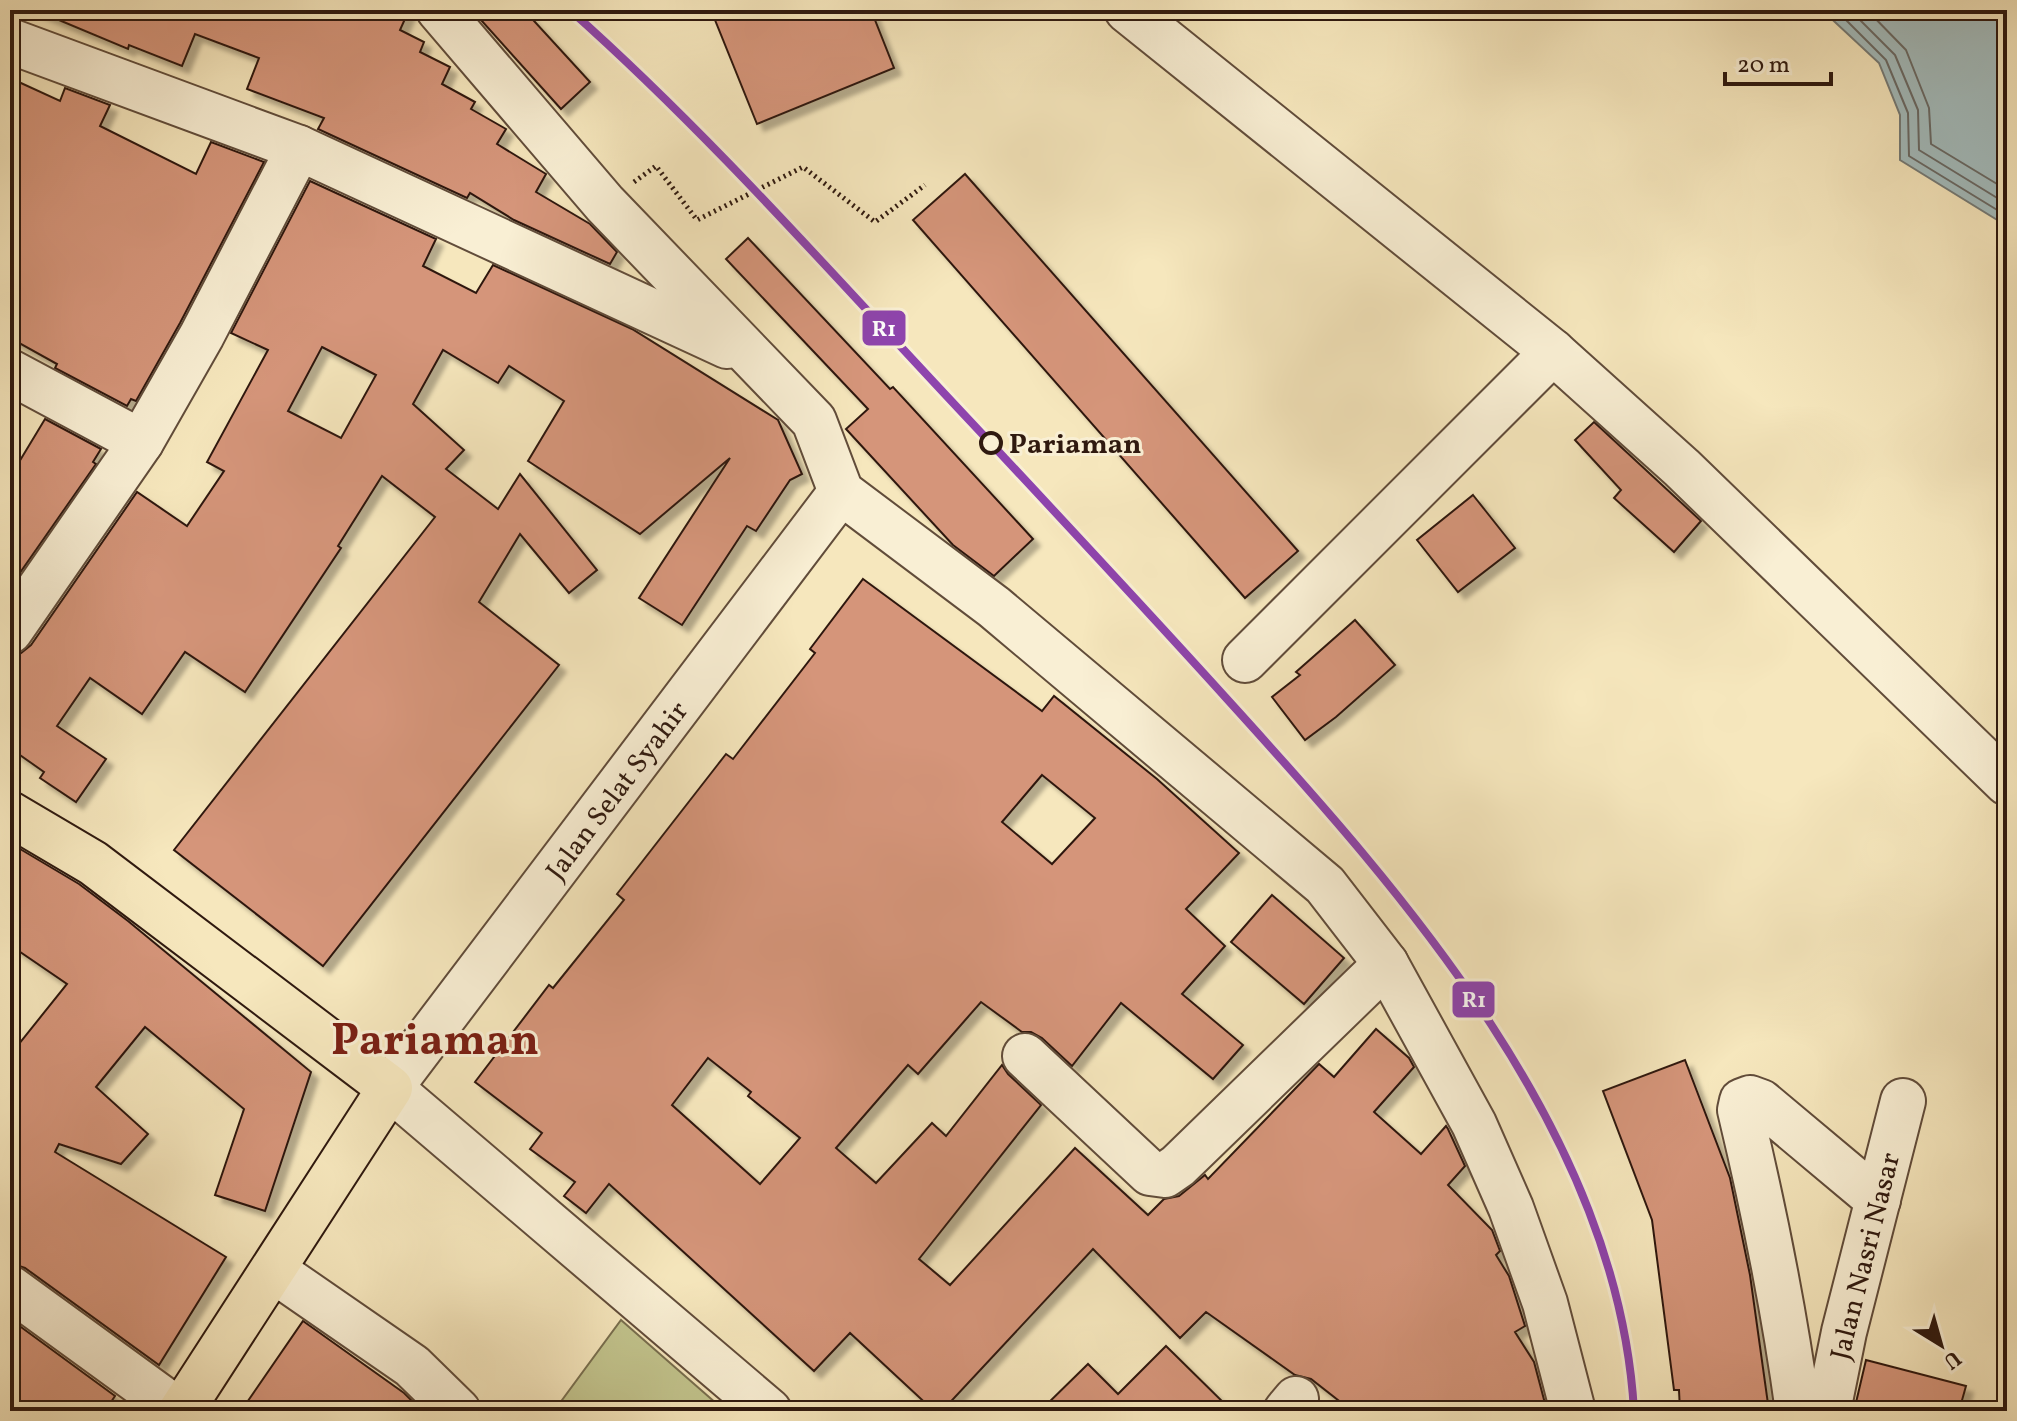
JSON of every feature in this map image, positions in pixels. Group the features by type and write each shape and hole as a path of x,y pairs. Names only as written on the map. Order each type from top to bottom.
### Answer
{"main road":[{"path":"10,814 93,863 390,1088 180,1411"}],"street":[{"path":"439,10 605,204 814,421 841,492 994,607 1325,885 1386,964 1474,1124 1511,1208 1545,1303 1573,1411"},
{"path":"1127,10 1553,352 1682,468 2007,783"},
{"path":"10,41 299,148 751,357"},
{"path":"10,631 141,442 202,335 299,148"},
{"path":"1245,660 1553,352"},
{"path":"10,372 141,442"},
{"name":"Jalan Selat Syahir","path":"390,1088 841,492"},
{"path":"1025,1056 1150,1173 1165,1175 1178,1166 1386,964"},
{"path":"390,1088 769,1411"},
{"path":"1798,1411 1787,1330 1740,1110 1742,1101 1750,1098 1761,1102 1878,1200"},
{"name":"Jalan Nasri Nasar","path":"1828,1411 1844,1332 1903,1101"},
{"path":"273,1270 412,1366 458,1411"},
{"path":"10,1288 180,1411"},
{"path":"1787,1330 1844,1332"}],"path":[{"path":"637,180 656,166 697,220 803,167 875,222 925,185"}],"green space":[{"path":"621,1320 725,1411 554,1411"}],"water":[{"path":"1822,10 2007,10 2007,226 1900,160 1900,115 1879,63"}],"building":[{"path":"35,10 409,10 400,30 424,42 420,52 450,67 442,84 475,102 471,109 506,129 497,144 546,174 536,192 590,224 617,252 610,264 514,220 470,193 467,198 318,129 324,118 247,89 259,58 195,34 182,66 129,45 128,49"},
{"path":"472,10 524,10 590,82 561,109"},
{"path":"711,10 871,10 894,68 757,124"},
{"path":"10,78 60,101 65,88 110,105 100,126 196,174 211,142 264,162 180,323 136,401 131,399 127,406 55,368 57,364 10,338"},
{"path":"965,174 1298,551 1245,598 913,220"},
{"path":"310,181 436,239 423,266 476,293 493,265 632,329 778,420 802,474 790,480 756,531 747,526 682,625 639,598 730,458 640,534 528,461 564,401 509,366 498,383 443,350 413,404 464,450 446,469 498,509 520,474 597,570 569,593 520,534 479,602 559,665 323,966 174,850 435,517 382,476 338,546 341,548 245,692 185,652 142,714 90,678 57,726 106,759 76,802 40,778 44,772 10,748 10,656 21,653 31,645 137,492 187,526 224,471 207,462 268,350 231,333","holes":["322,347 376,375 341,438 288,411"]},
{"path":"748,238 890,389 893,387 1033,539 994,576 953,545 846,429 868,409 726,259"},
{"path":"45,419 101,449 93,462 96,464 10,587 10,477"},
{"path":"1594,422 1701,521 1674,552 1614,498 1621,490 1575,440"},
{"path":"1473,495 1515,548 1458,592 1417,540"},
{"path":"863,579 1042,711 1054,696 1157,779 1239,853 1186,909 1225,946 1182,994 1243,1045 1213,1079 1121,1003 1072,1066 1042,1038 1031,1032 1022,1032 981,1002 918,1074 908,1065 836,1148 876,1183 932,1123 946,1136 1002,1065 1041,1105 919,1259 950,1285 1075,1148 1148,1215 1164,1199 1179,1196 1205,1175 1208,1179 1319,1064 1334,1077 1376,1029 1409,1058 1414,1067 1374,1112 1421,1154 1446,1126 1448,1129 1465,1166 1448,1185 1492,1230 1500,1251 1496,1255 1509,1276 1525,1326 1515,1332 1534,1362 1547,1411 1352,1411 1311,1379 1295,1375 1206,1312 1180,1338 1093,1249 942,1411 934,1411 850,1333 814,1371 609,1184 586,1213 564,1196 575,1182 530,1149 542,1133 475,1082 549,985 553,988 624,900 617,894 726,754 733,759 815,653 810,649","holes":["1042,775 1095,818 1052,864 1002,822","708,1058 751,1092 748,1096 800,1138 760,1184 672,1105"]},
{"path":"1355,620 1395,665 1305,740 1272,697 1300,675 1296,672"},
{"path":"10,843 79,884 128,921 311,1072 265,1211 215,1195 244,1109 145,1027 96,1087 148,1134 121,1164 59,1144 55,1152 226,1257 159,1365 25,1268 10,1263 10,1055 67,984 10,945"},
{"path":"1272,895 1344,958 1304,1004 1231,942"},
{"path":"1685,1060 1730,1178 1750,1275 1769,1411 1680,1411 1679,1390 1674,1390 1652,1220 1603,1091"},
{"path":"10,1319 115,1396 105,1411 10,1411"},
{"path":"303,1321 404,1393 422,1411 241,1411"},
{"path":"1166,1346 1232,1411 1040,1411 1088,1364 1118,1394"},
{"path":"1866,1360 1966,1386 1959,1411 1854,1411"}],"transit line":[{"name":"R1","path":"570,10 675,108 1100,560 1295,775 1430,937 1491,1025 1545,1116 1589,1210 1619,1309 1634,1411"}],"place":[{"name":"Pariaman","path":"991,443"}],"district":[{"name":"Pariaman","path":"435,1039"}]}
